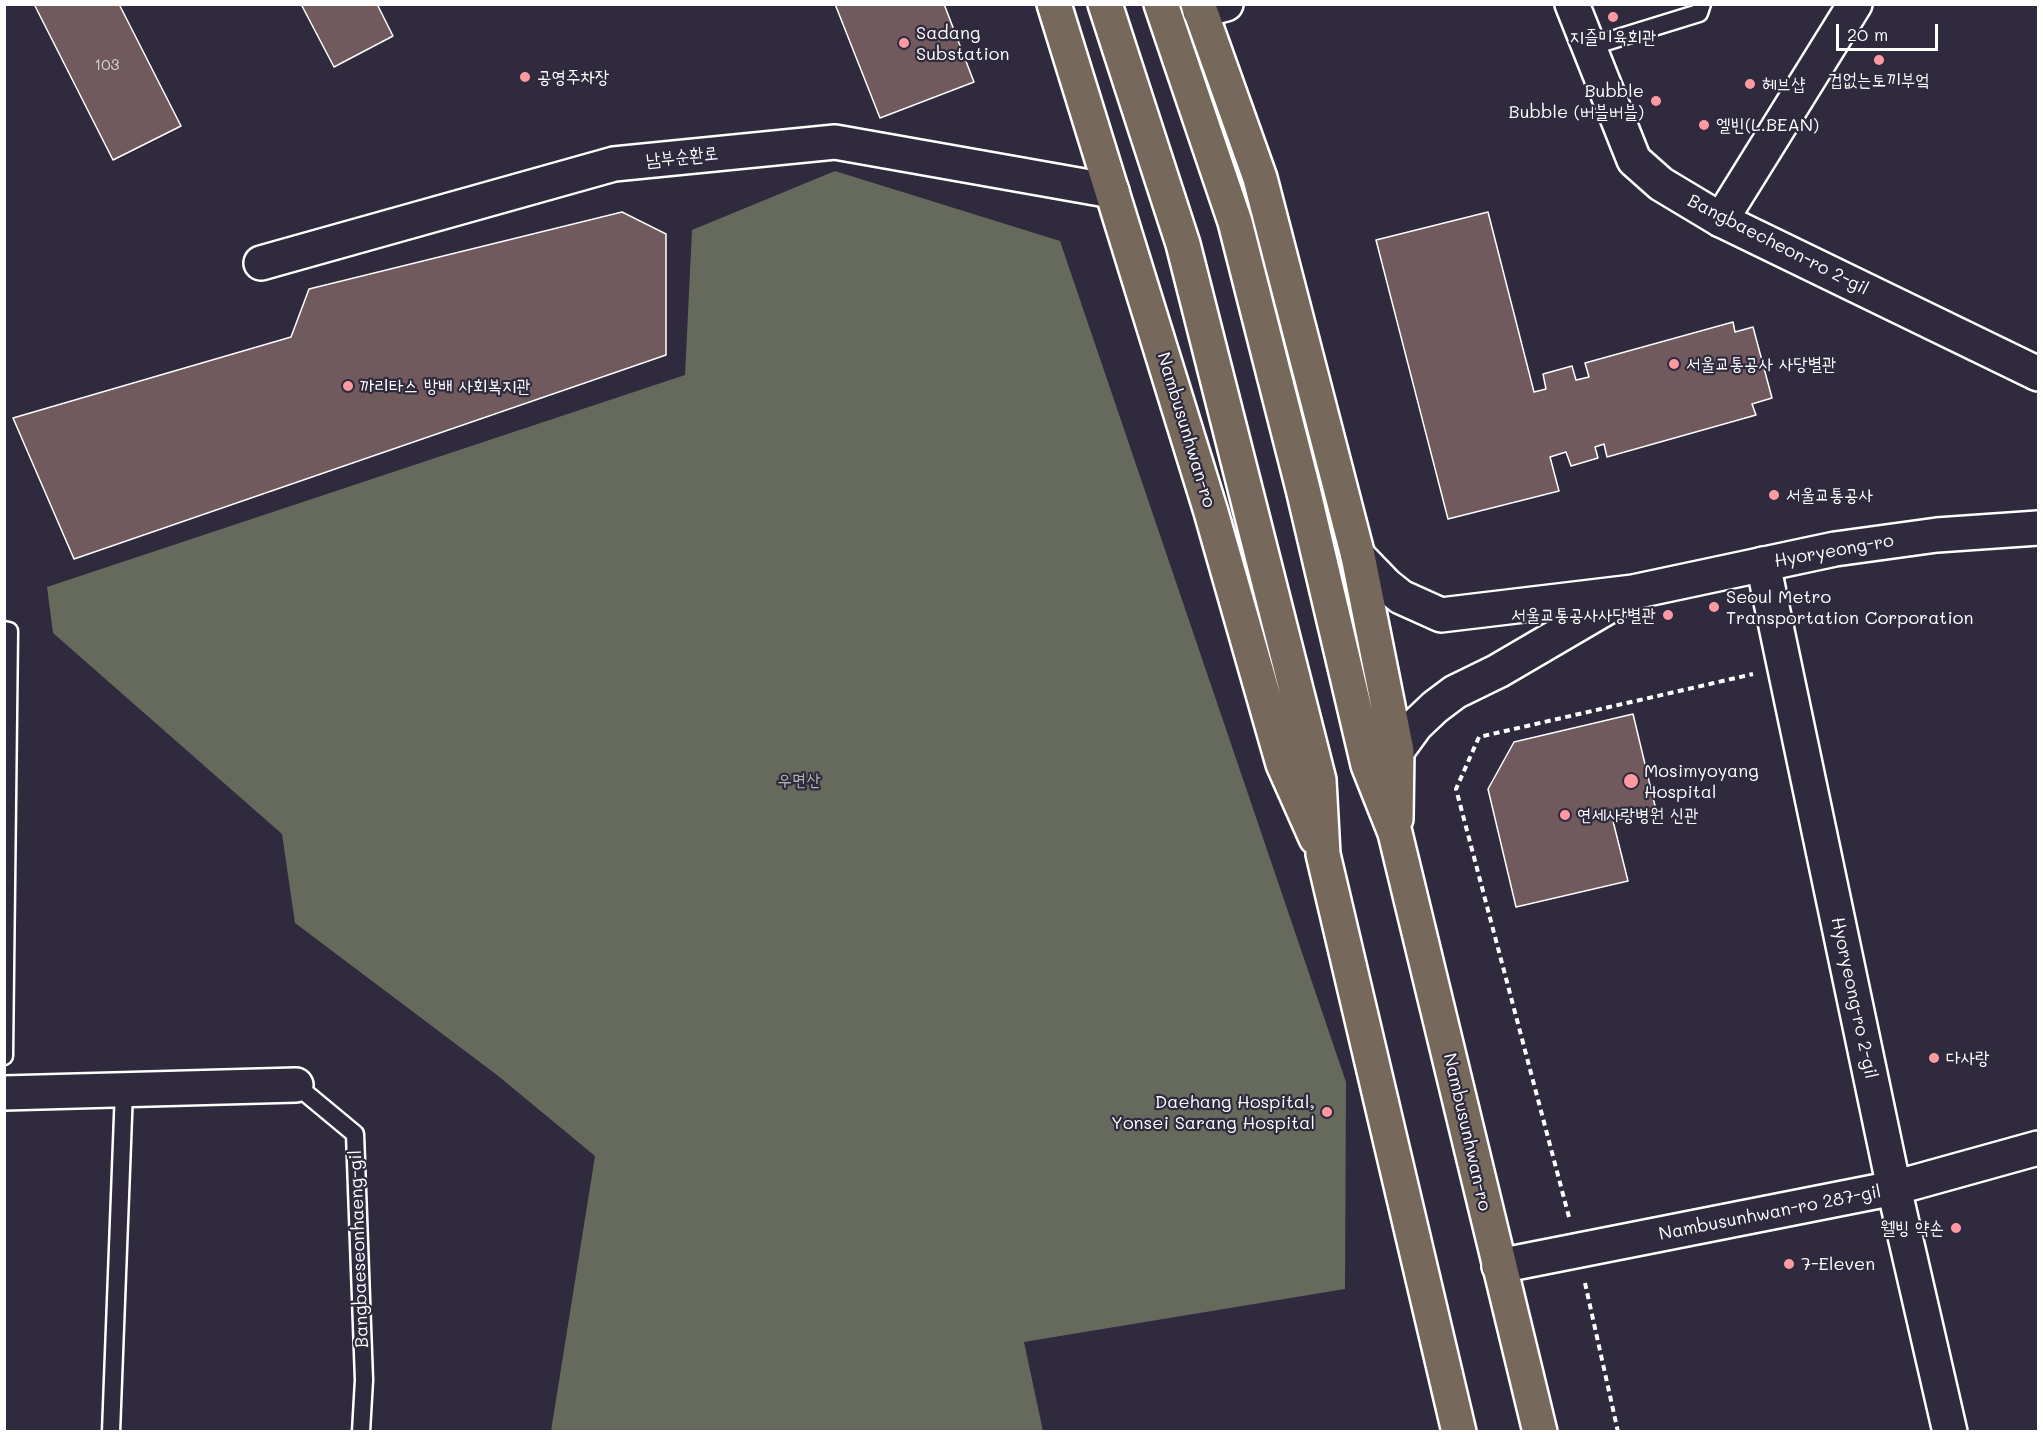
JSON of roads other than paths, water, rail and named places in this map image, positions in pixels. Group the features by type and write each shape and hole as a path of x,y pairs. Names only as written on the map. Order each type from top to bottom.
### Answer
{"main road":[{"name":"Nambusunhwan-ro","path":"1054,4 1211,512 1282,764 1323,854"},
{"name":"Nambusunhwan-ro","path":"1105,4 1183,244 1319,780 1323,854 1459,1431"},
{"name":"Nambusunhwan-ro","path":"1161,4 1226,193 1303,489 1368,765 1395,833 1540,1431"},
{"name":"Nambusunhwan-ro","path":"1208,7 1260,178 1358,555 1397,751 1395,833"}],"street":[{"name":"Bangbaecheon-ro 2-gil","path":"1572,4 1634,160 1661,184 1721,220 2038,374"},
{"path":"1721,220 1855,4"},
{"name":"남부순환로","path":"261,263 614,164 835,142 1112,191"},
{"name":"Hyoryeong-ro","path":"1633,592 1835,549 1937,535 2038,528"},
{"path":"1358,555 1386,585 1401,597 1441,615 1633,592"},
{"name":"Hyoryeong-ro 2-gil","path":"1763,564 1894,1188 1950,1431"},
{"path":"1397,751 1416,725 1434,707 1455,692 1498,671 1633,592"},
{"name":"Bangbaeseonhaeng-gil","path":"4,1093 296,1085"},
{"name":"Nambusunhwan-ro 287-gil","path":"1499,1266 1894,1188 2038,1148"}],"lane":[{"path":"1589,47 1699,14 1702,4"},
{"path":"4,630 9,631 4,1056"},
{"name":"Bangbaeseonhaeng-gil","path":"296,1085 355,1134 364,1380 361,1431"},
{"path":"111,1431 124,1090"}],"place":[{"name":"지즐미육회관","path":"1613,17"},
{"name":"Sadang Substation","path":"904,43"},
{"name":"겁없는토끼부엌","path":"1879,60"},
{"name":"공영주차장","path":"525,77"},
{"name":"헤브샵","path":"1750,84"},
{"name":"Bubble Bubble (버블버블)","path":"1656,101"},
{"name":"엘빈(L.BEAN)","path":"1704,125"},
{"name":"서울교통공사 사당별관","path":"1674,364"},
{"name":"까리타스 방배 사회복지관","path":"348,386"},
{"name":"서울교통공사","path":"1774,495"},
{"name":"Seoul Metro Transportation Corporation","path":"1714,607"},
{"name":"서울교통공사사당별관","path":"1668,615"},
{"name":"Mosimyoyang Hospital","path":"1631,781"},
{"name":"연세사랑병원 신관","path":"1565,815"},
{"name":"다사랑","path":"1934,1058"},
{"name":"Daehang Hospital, Yonsei Sarang Hospital","path":"1327,1112"},
{"name":"웰빙 약손","path":"1956,1228"},
{"name":"7-Eleven","path":"1789,1264"}],"park label":[{"name":"우면산","path":"799,780"}]}
